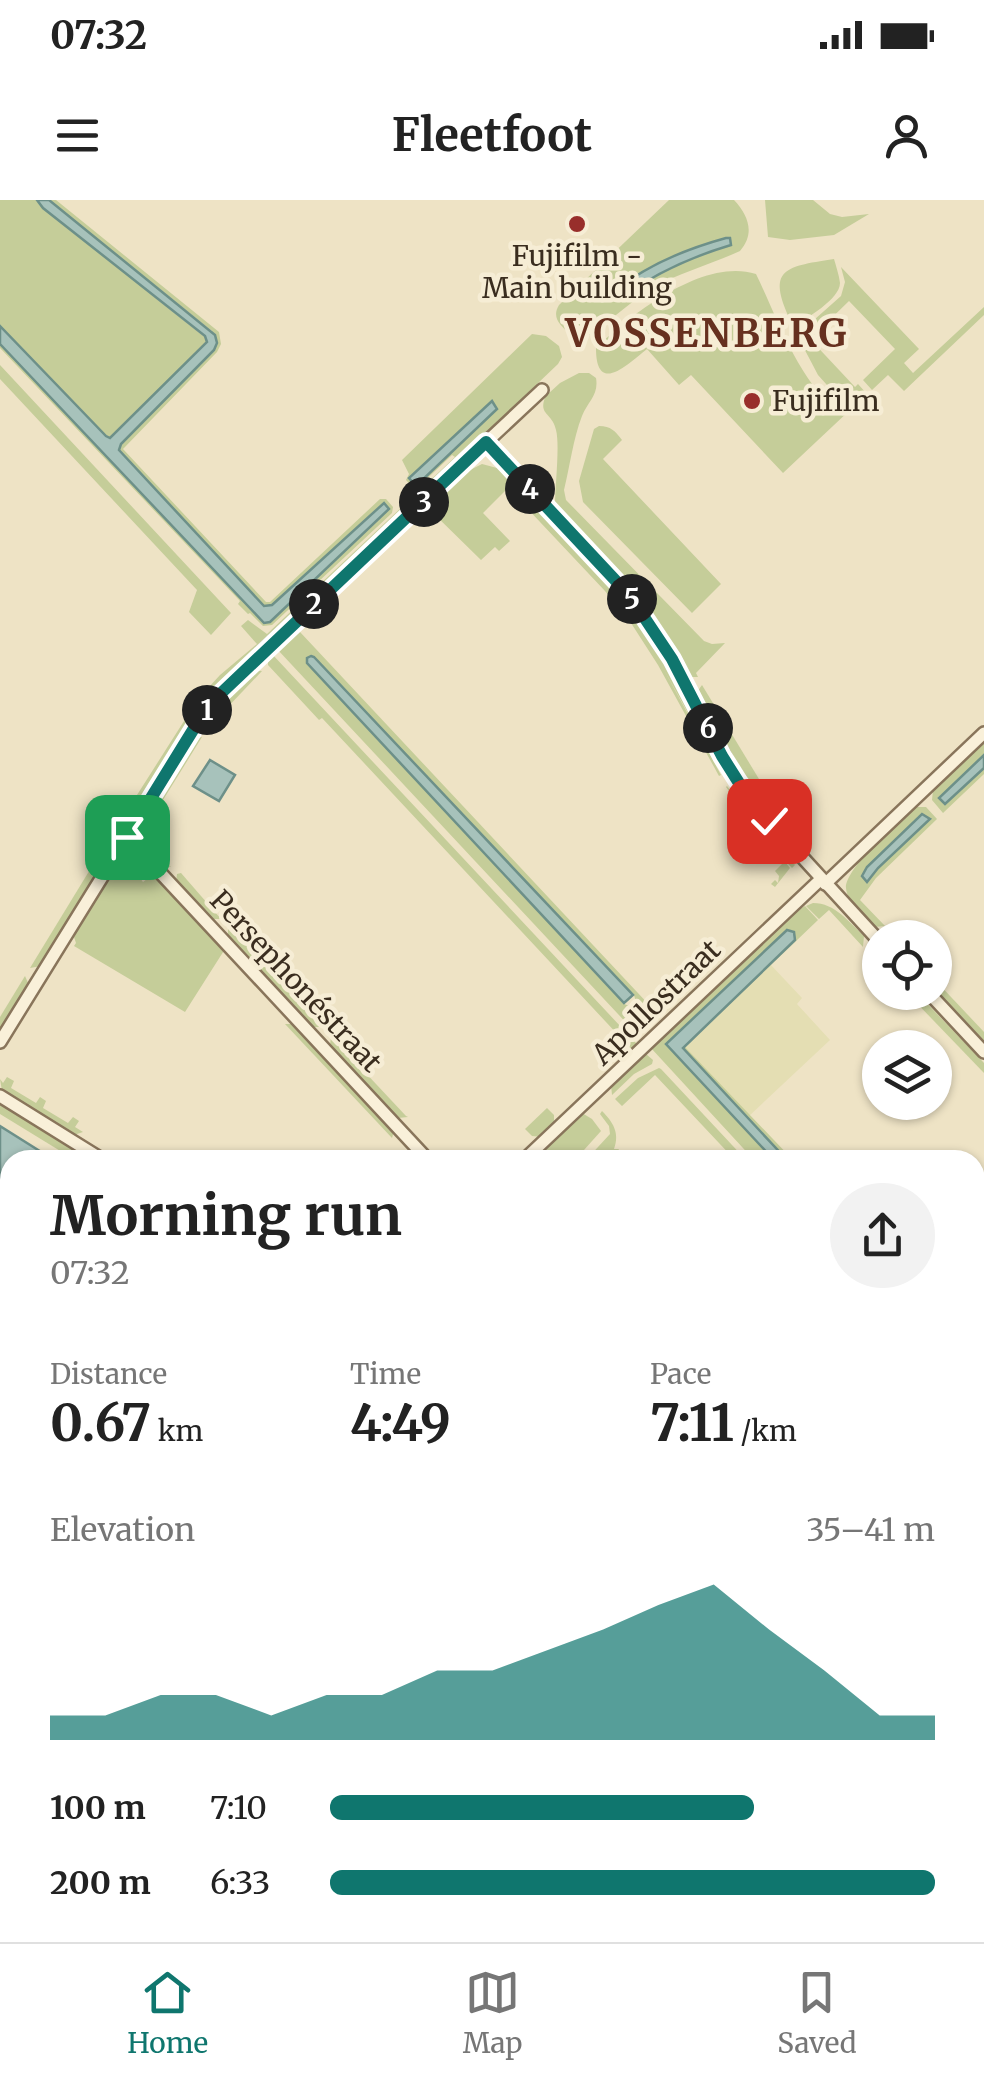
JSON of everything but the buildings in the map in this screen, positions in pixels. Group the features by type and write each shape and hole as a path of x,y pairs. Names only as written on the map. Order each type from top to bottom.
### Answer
{"street":[{"path":"0,1042 216,698 542,390"},
{"path":"486,442 630,596 672,659 739,783 862,923"},
{"name":"Apollostraat","path":"535,1150 984,734"},
{"name":"Persephonéstraat","path":"127,837 419,1150"},
{"path":"945,1010 984,1052"},
{"path":"0,1096 87,1150"}],"shaded area":[{"path":"770,964 802,998 797,1004 830,1040 748,1117 684,1048"}],"green space":[{"path":"0,200 37,200 207,339 206,345 112,438 101,433 0,326"},
{"path":"49,200 56,200 219,332 221,344 217,352 123,449 266,602 380,499 386,499 393,507 392,513 272,625 263,626 238,604 240,601 0,344 264,623 270,622 389,509 383,503 272,605 264,606 119,449 214,350 212,331"},
{"path":"669,200 734,200 748,225 745,245 740,251 651,289 586,337 570,334 557,318 559,305"},
{"path":"765,200 813,200 830,214 842,217 869,214 834,235 790,240 768,237"},
{"path":"834,259 839,289 821,308 793,326 781,293 784,274 801,265"},
{"path":"841,267 919,349 904,363 913,373 984,307 984,315 904,391 888,375 872,390 863,380 895,349 849,301 810,339 855,387 858,384 867,394 783,473 691,375 679,385 647,349 615,372 601,371 597,363 596,348 628,320 670,292 714,274 756,274 800,366 838,413 844,404 818,375 797,335 841,296 845,282"},
{"path":"532,334 546,336 559,346 562,357 558,364 213,693 139,805 130,806 198,699 257,644 241,626 248,620 267,634 455,457 452,455 417,488 406,480 409,474 402,460","holes":["491,401 475,430 417,486 411,476"]},
{"path":"0,365 231,613 211,635 189,612 197,590 0,379"},
{"path":"579,373 589,373 597,384 576,434 564,490 566,500 704,641 725,643 696,673 698,677 689,677 627,587 555,505 557,437 544,410 544,400 547,393"},
{"path":"599,426 612,430 622,440 603,459 721,584 692,613 583,502 579,481 594,429"},
{"path":"482,464 497,468 513,481 599,571 628,611 624,614 508,488 483,513 510,541 499,551 495,547 481,560 430,510 430,505"},
{"path":"635,620 672,676 724,770 722,774 663,668 721,775 631,623"},
{"path":"293,632 300,632 652,1008 709,954 712,958 632,1029 277,649","holes":["311,656 634,995 633,1007 624,1004"]},
{"path":"272,654 636,1047 627,1055 616,1055 610,1049 620,1037 268,665 268,655"},
{"path":"252,670 262,671 207,729 205,719"},
{"path":"702,685 762,784 752,788 723,742 697,692"},
{"path":"202,737 142,834 171,867 162,866 140,842 140,825 192,739"},
{"path":"984,741 984,755 940,797 946,804 984,768 984,774 943,813 932,800 933,790"},
{"path":"729,785 734,786 795,865 792,868 778,853 790,868 775,887 771,884 775,880 778,883 779,876 775,871 783,863 726,787 766,838"},
{"path":"915,807 926,807 937,819 876,878 860,900 879,920 867,920 846,888 854,869"},
{"path":"124,859 144,863 135,871 143,882 147,879 143,874 149,868 225,949 185,1012 74,946 73,934 113,867"},
{"path":"91,868 94,878 41,966 30,968"},
{"path":"181,873 221,919 211,919 176,882 177,874"},
{"path":"821,904 835,910 862,934 862,946 829,910 819,919 806,906"},
{"path":"805,906 818,920 685,1047 783,1150 778,1150 683,1048 795,938 792,930 787,930 666,1044 765,1150 745,1150 651,1048 790,915"},
{"path":"228,925 323,1027 313,1027 228,936"},
{"path":"25,976 29,985 0,1032 0,1017"},
{"path":"952,998 984,1032 984,1043 952,1009"},
{"path":"923,1010 933,1010 984,1063 984,1073 952,1040 952,1030 943,1030"},
{"path":"285,1024 295,1024 394,1131 392,1138"},
{"path":"331,1036 408,1117 398,1118 330,1046"},
{"path":"643,1054 653,1060 652,1064 634,1074 612,1095 611,1085"},
{"path":"661,1069 737,1150 726,1150 655,1075 622,1106 615,1099 638,1078"},
{"path":"7,1077 14,1081 11,1088 36,1103 40,1097 46,1101 43,1108 68,1123 73,1117 79,1121 75,1127 83,1132 74,1135 2,1091 0,1079 3,1083"},
{"path":"0,1102 78,1150 59,1150 0,1114"},
{"path":"547,1108 554,1115 554,1125 542,1137 532,1136 525,1129"},
{"path":"602,1111 614,1128 614,1149 618,1150 595,1150 610,1134"},
{"path":"582,1113 601,1131 584,1150 543,1150"}],"water":[{"path":"37,200 49,200 215,335 214,350 119,450 264,606 272,605 384,503 389,509 270,622 264,623 0,344 0,326 110,438 207,342 205,336"},
{"path":"730,238 731,245 674,267 621,298 614,295 626,282 653,266"},
{"path":"492,401 497,409 416,486 409,478"},
{"path":"311,656 633,995 624,1003 307,663"},
{"path":"984,755 984,768 945,804 939,798"},
{"path":"210,760 235,775 219,801 193,786"},
{"path":"922,814 930,819 867,882 862,876 867,867"},
{"path":"787,930 794,932 795,940 683,1048 778,1150 765,1150 666,1044"},
{"path":"0,1126 38,1150 0,1150"}],"place":[{"name":"Fujifilm - Main building","path":"577,224"},
{"name":"Fujifilm","path":"752,401"}],"district":[{"name":"VOSSENBERG","path":"707,334"}],"route":[{"path":"127,837 216,698 486,442 630,596 672,659 722,756 769,821"}]}
